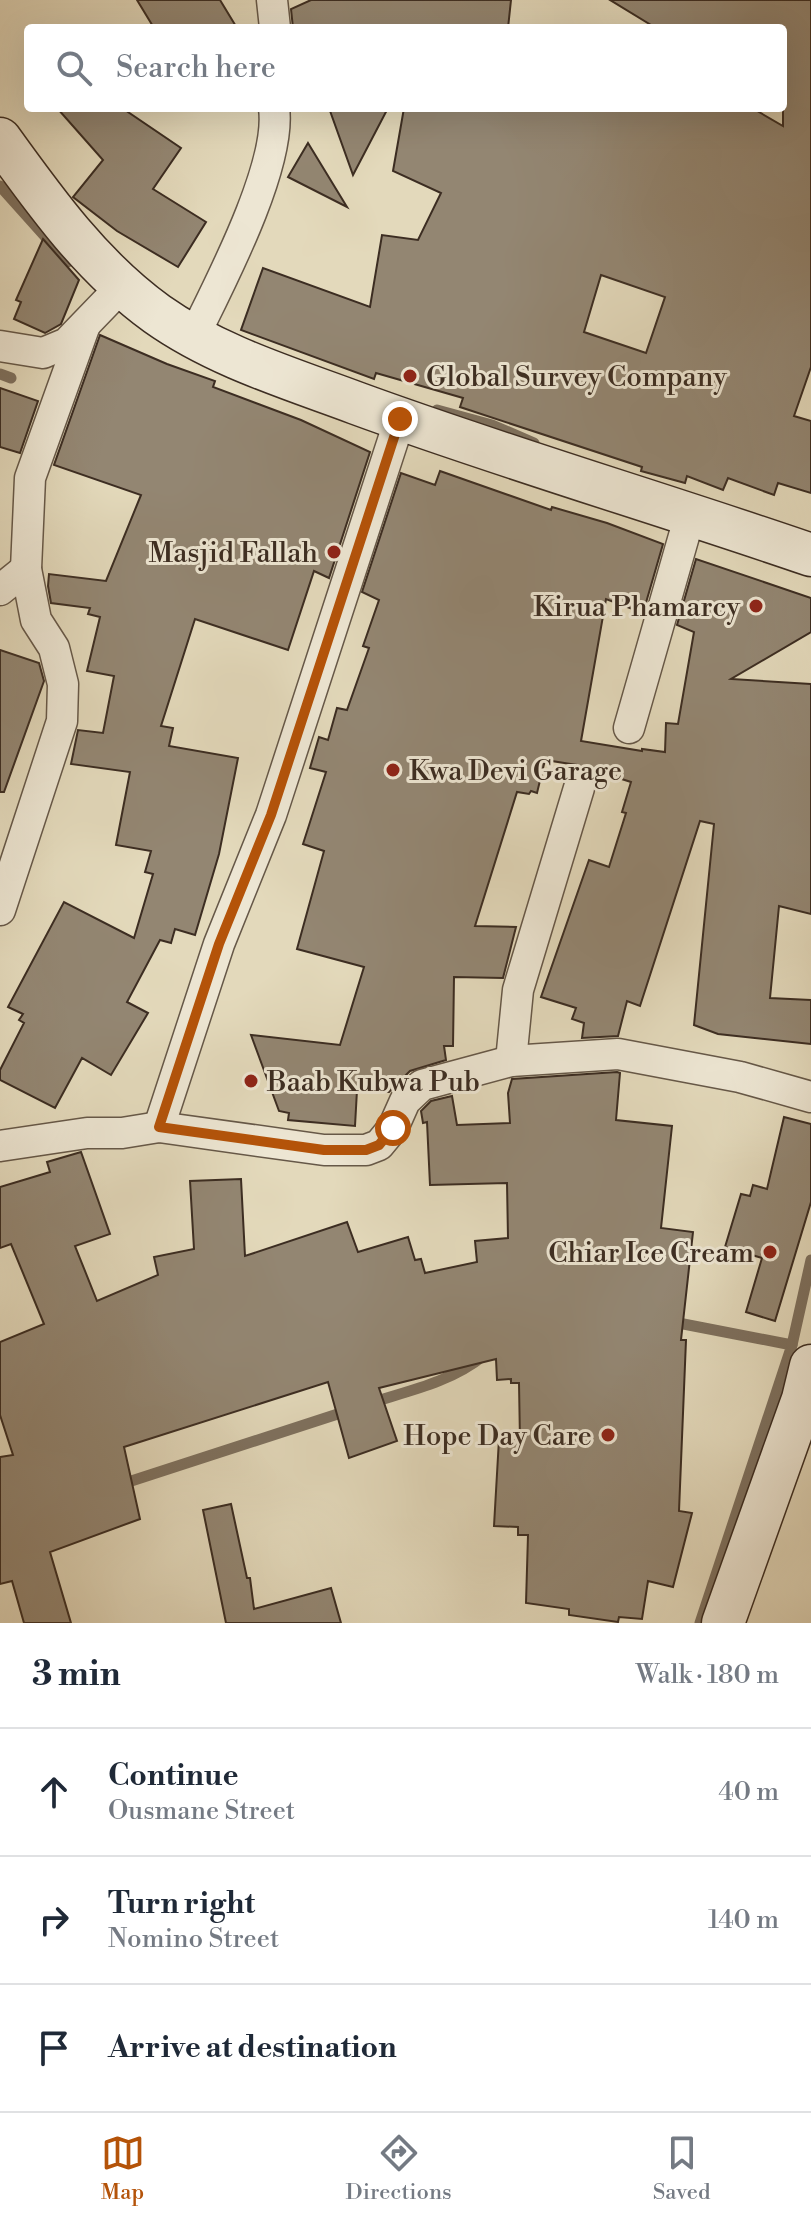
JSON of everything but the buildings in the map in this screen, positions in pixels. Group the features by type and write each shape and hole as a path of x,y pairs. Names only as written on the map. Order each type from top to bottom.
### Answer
{"street":[{"path":"272,0 275,24"},
{"path":"194,336 257,199 270,153 274,112"},
{"path":"0,139 55,217 122,286 159,315 194,336 253,365 400,419 811,555"},
{"path":"0,346 43,353 67,343 122,286"},
{"path":"0,910 62,721 63,684 54,648 36,620 26,569 30,478 85,325"},
{"path":"159,1127 219,944 271,815 400,419"},
{"path":"629,728 690,515"},
{"path":"0,590 26,569"},
{"path":"511,1061 518,990 579,788"},
{"path":"0,1146 87,1133 122,1133 159,1127 324,1150 366,1150 379,1145 393,1128 405,1101 422,1085 511,1061 618,1054 740,1077 811,1097"},
{"path":"723,1623 803,1399 811,1366"}],"waterway":[{"path":"0,186 68,262"},
{"path":"0,374 11,378"},
{"path":"437,410 492,425 534,443"},
{"path":"792,1345 811,1260"},
{"path":"668,1321 792,1345 700,1623"},
{"path":"370,1403 443,1379 483,1356"},
{"path":"119,1485 350,1410"}],"place":[{"name":"Global Survey Company","path":"410,376"},
{"name":"Masjid Fallah","path":"334,552"},
{"name":"Kirua Phamarcy","path":"756,606"},
{"name":"Kwa Devi Garage","path":"393,770"},
{"name":"Baab Kubwa Pub","path":"251,1081"},
{"name":"Chiar Ice Cream","path":"770,1252"},
{"name":"Hope Day Care","path":"608,1435"}],"route":[{"path":"393,1128 379,1145 366,1150 324,1150 159,1127 219,944 271,815 400,419"}]}
